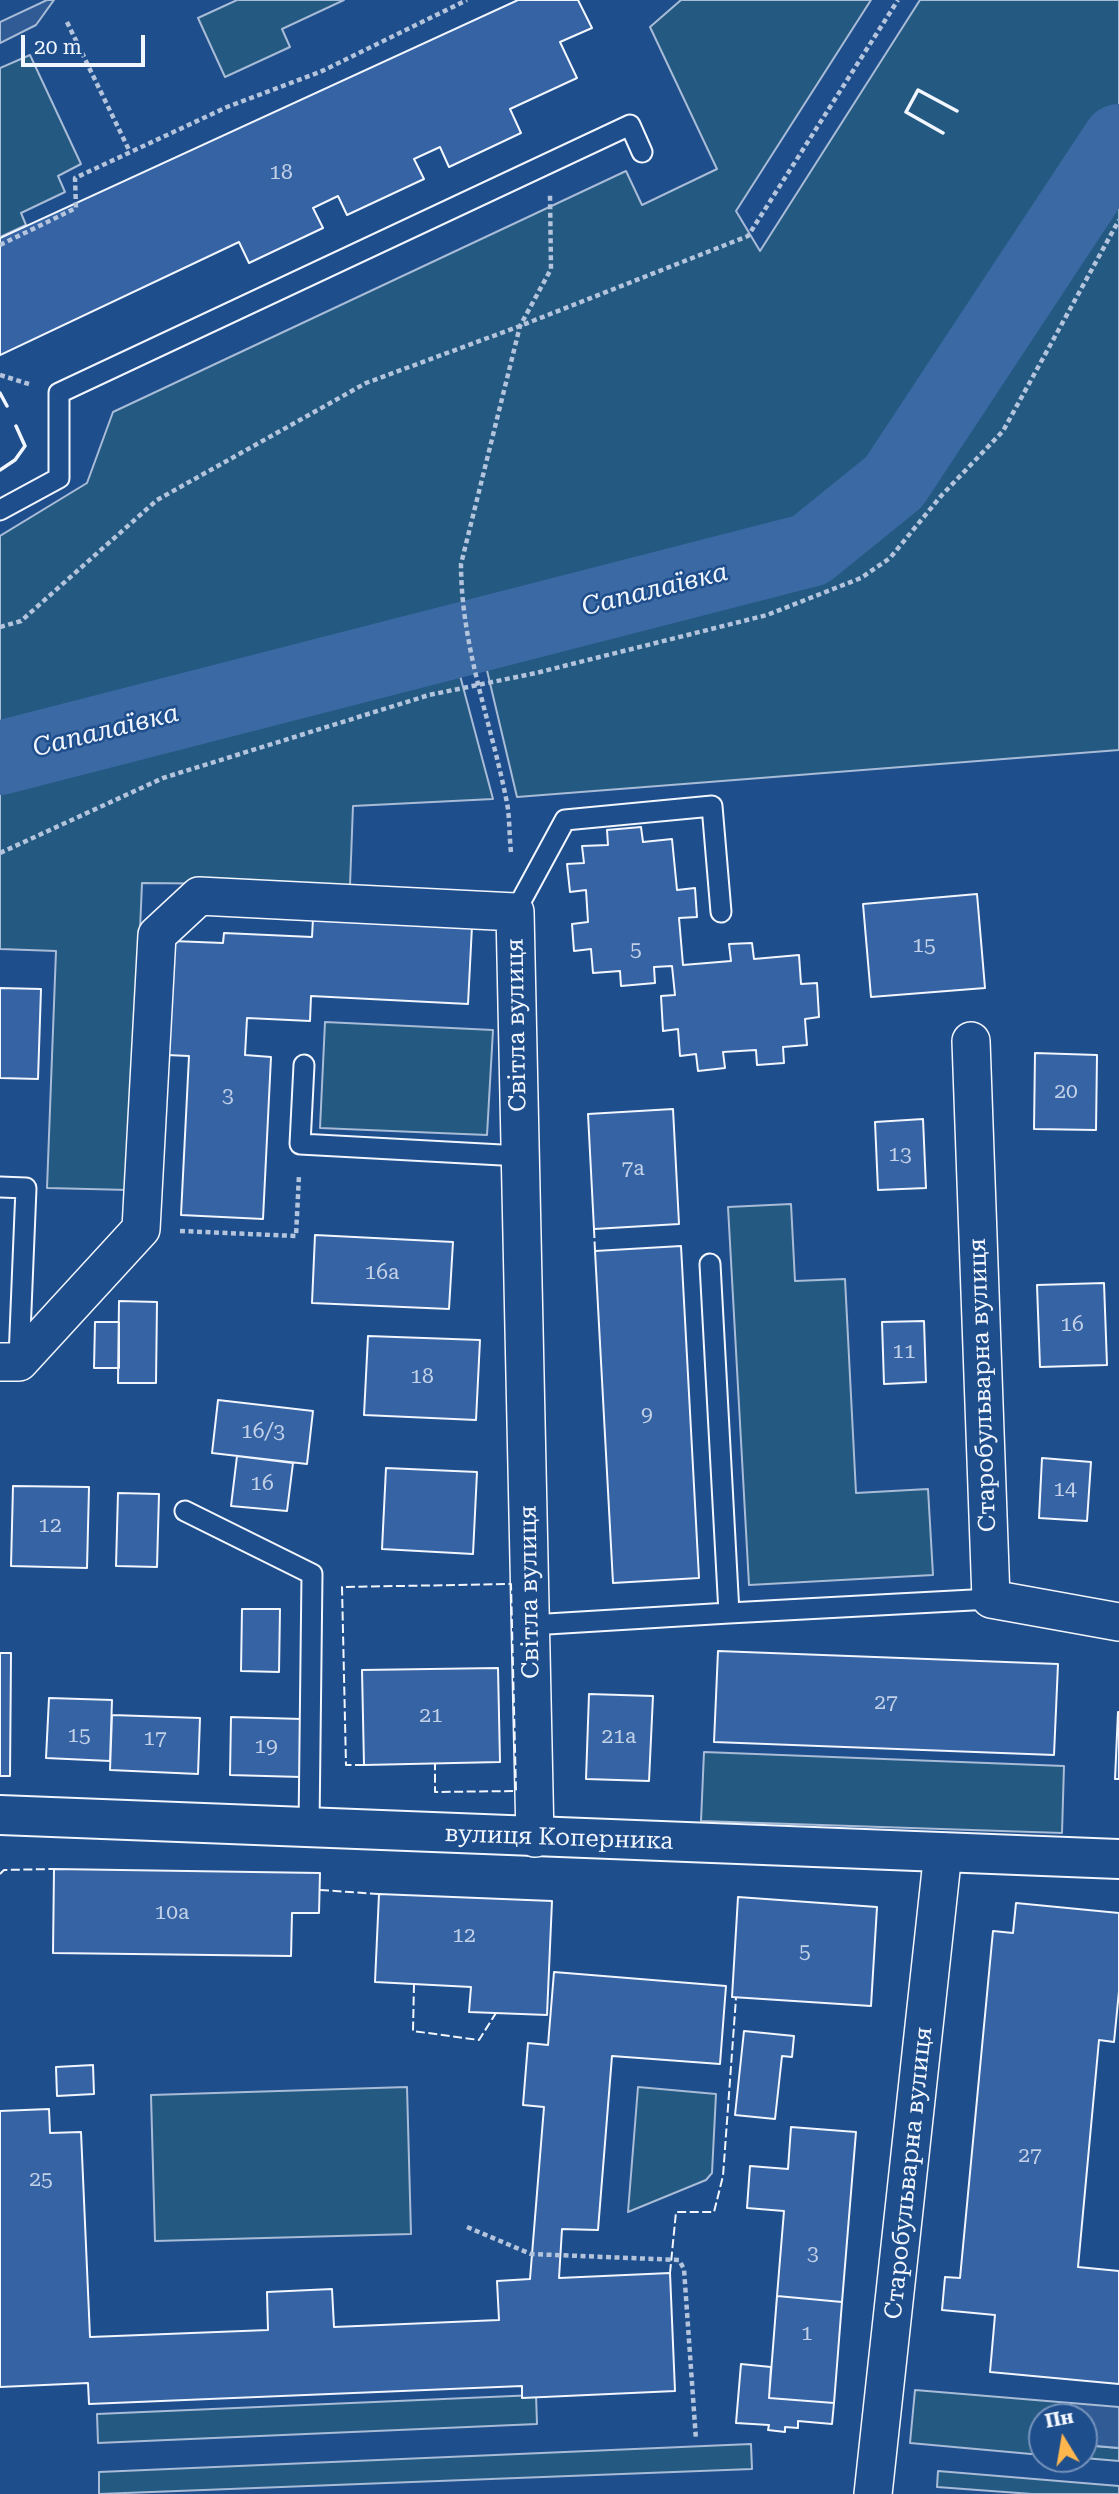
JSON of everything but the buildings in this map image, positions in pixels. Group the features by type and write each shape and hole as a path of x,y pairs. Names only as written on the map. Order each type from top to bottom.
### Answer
{"street":[{"name":"Світла вулиця","path":"9,1362 141,1229 156,935 191,903 200,896 515,912 535,1838"},
{"name":"Старобульварна вулиця","path":"971,1041 991,1599"},
{"path":"991,1599 1119,1622"},
{"name":"вулиця Коперника","path":"0,1815 1119,1859"},
{"name":"Старобульварна вулиця","path":"873,2494 943,1852"}],"lane":[{"path":"0,510 59,478 59,394 629,125 642,152"},
{"path":"515,912 565,820 712,807 721,912"},
{"path":"304,1065 300,1144 520,1156"},
{"path":"0,1187 26,1188 9,1362"},
{"path":"710,1264 729,1613"},
{"path":"185,1511 312,1574 309,1827"},
{"path":"531,1625 991,1599"}],"path":[{"path":"0,245 76,208 75,178 227,107 320,72 467,0"},
{"path":"0,627 21,621 157,500 366,383 520,326 748,236 898,0"},
{"path":"67,22 130,152"},
{"path":"507,800 471,664 461,588 461,564 520,326 551,269 550,163"},
{"path":"0,853 163,778 429,695 767,615 861,578 890,558 941,496 1003,431 1119,220"},
{"path":"208,1232 296,1236 300,1144"},
{"path":"467,2227 531,2254 679,2260 684,2269 696,2440"}],"shaded area":[{"path":"47,0 54,0 36,25 0,43 0,22"},
{"path":"237,0 344,0 282,29 290,47 225,77 198,18"},
{"path":"681,0 871,0 736,211 760,251 920,0 1119,0 1119,750 517,797 485,662 458,668 493,799 353,806 350,885 142,883 129,1190 47,1188 56,951 0,949 0,536 87,483 113,412 626,171 642,205 717,169 650,27"},
{"path":"30,55 81,164 58,176 65,192 21,213 26,225 0,237 0,68"},
{"path":"325,1022 493,1030 487,1135 320,1128"},
{"path":"791,1204 795,1281 845,1279 856,1493 928,1489 933,1575 749,1585 728,1207"},
{"path":"704,1752 1064,1766 1062,1833 701,1821"},
{"path":"407,2087 411,2234 155,2241 151,2095"},
{"path":"638,2087 716,2094 712,2173 706,2180 628,2212"},
{"path":"915,2390 1071,2403 1028,2403 1028,2454 910,2443"},
{"path":"536,2395 537,2424 98,2443 97,2414"},
{"path":"1098,2405 1119,2407 1119,2448 1098,2446"},
{"path":"751,2444 752,2469 99,2494 99,2472"},
{"path":"1098,2446 1119,2448 1119,2461 1098,2459"},
{"path":"938,2471 1119,2486 1119,2494 1032,2494 937,2487"}],"waterway":[{"name":"Сапалаївка","path":"0,758 810,550 894,482 1119,141"}],"fence":[{"path":"594,1229 595,1251"},
{"path":"364,1765 346,1765 342,1587 511,1584 516,1791 435,1792 435,1763"},
{"path":"0,1874 4,1870 54,1869"},
{"path":"320,1890 379,1894"},
{"path":"414,1984 413,2031 479,2040 496,2013"},
{"path":"670,2273 676,2212 714,2212 723,2176 736,1998"}],"wall":[{"path":"943,133 906,112 918,90 957,111"},
{"path":"0,393 7,406"},
{"path":"0,470 15,460 25,446 16,426"}]}
